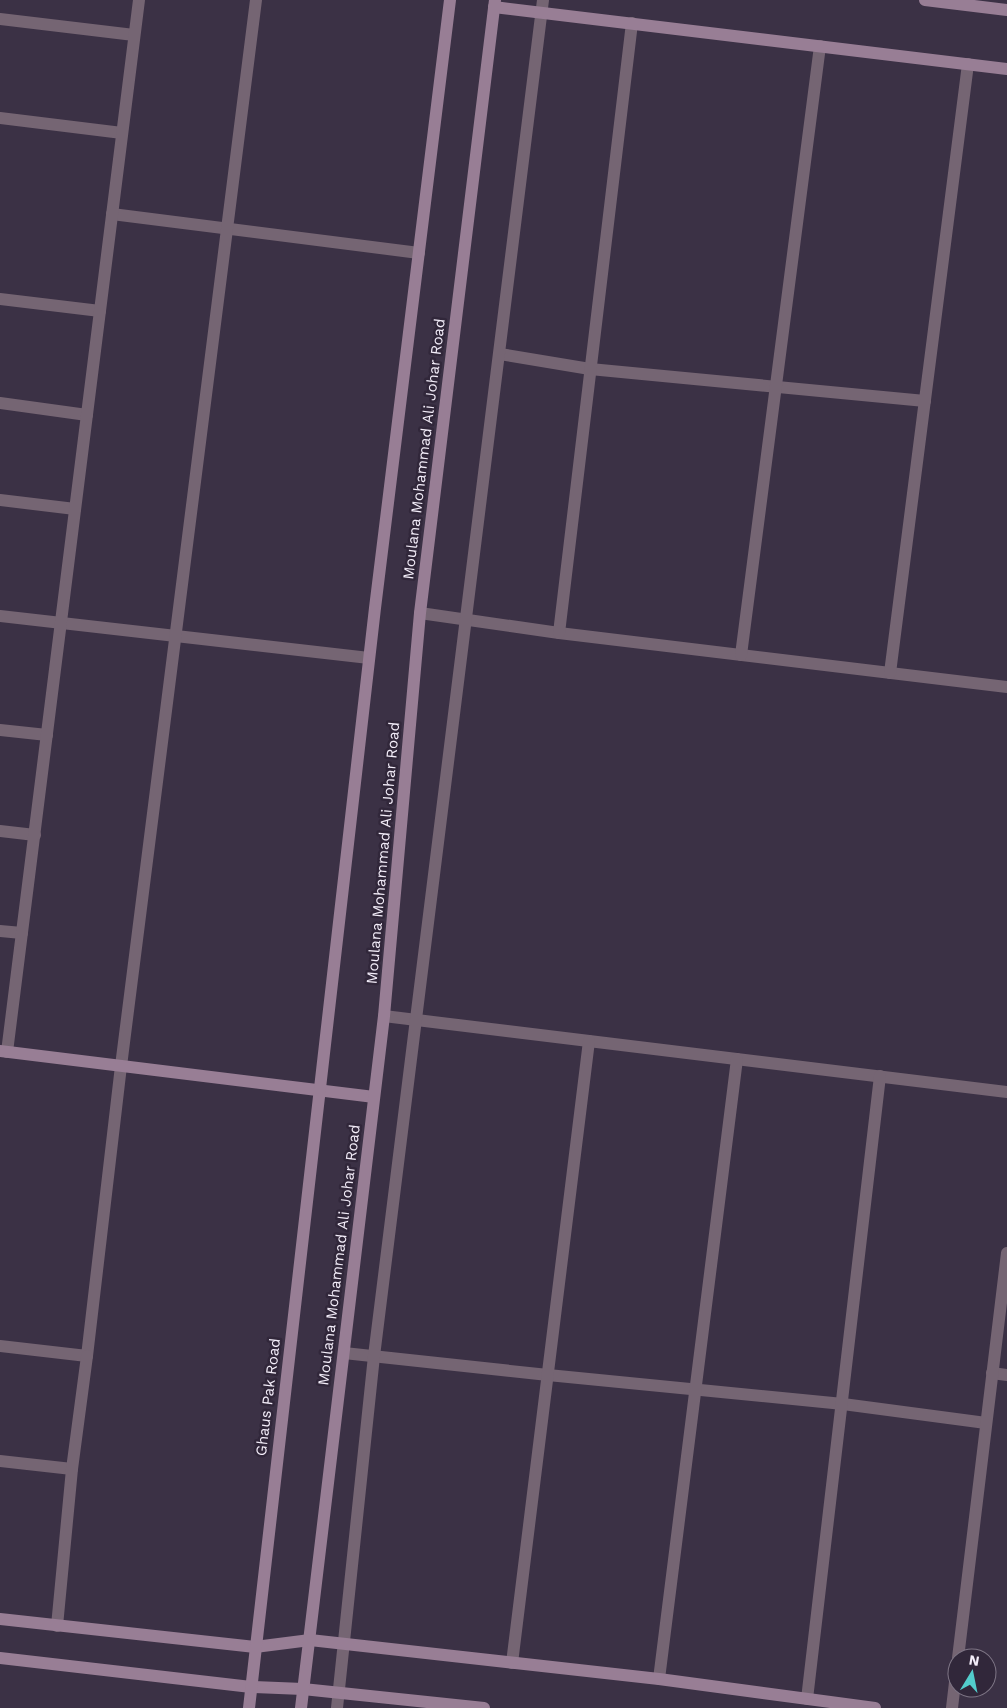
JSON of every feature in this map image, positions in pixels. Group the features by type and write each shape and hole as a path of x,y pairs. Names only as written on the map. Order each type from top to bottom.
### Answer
{"main road":[{"name":"Moulana Mohammad Ali Johar Road","path":"320,1090 369,658 450,0"},
{"path":"925,0 1007,10"},
{"name":"Moulana Mohammad Ali Johar Road","path":"301,1708 384,1016 420,613 495,4"},
{"path":"495,4 543,6 632,23 1007,69"},
{"path":"4,1051 374,1096"},
{"name":"Ghaus Pak Road","path":"249,1708 320,1090"},
{"path":"0,1619 255,1647 310,1640 659,1679 875,1708"},
{"path":"0,1658 251,1687 339,1692 484,1708"}],"street":[{"path":"4,1051 22,933 139,0"},
{"path":"57,1626 72,1469 121,1066 256,0"},
{"path":"337,1708 374,1356 543,6"},
{"path":"0,19 134,35"},
{"path":"559,633 632,23"},
{"path":"741,655 820,46"},
{"path":"890,673 968,64"},
{"path":"0,118 122,133"},
{"path":"112,214 227,230 419,252"},
{"path":"0,299 100,311"},
{"path":"500,354 590,369 925,401"},
{"path":"0,403 87,415"},
{"path":"0,500 75,509"},
{"path":"420,613 559,633 1007,687"},
{"path":"0,616 369,658"},
{"path":"0,730 47,735"},
{"path":"0,831 34,835"},
{"path":"0,931 22,933"},
{"path":"384,1016 1007,1092"},
{"path":"512,1663 589,1041"},
{"path":"659,1679 694,1390 738,1059"},
{"path":"807,1699 880,1076"},
{"path":"959,1648 1007,1253"},
{"path":"0,1346 87,1356"},
{"path":"344,1352 548,1375 843,1404 986,1424"},
{"path":"992,1373 1007,1375"},
{"path":"0,1461 72,1469"}]}
